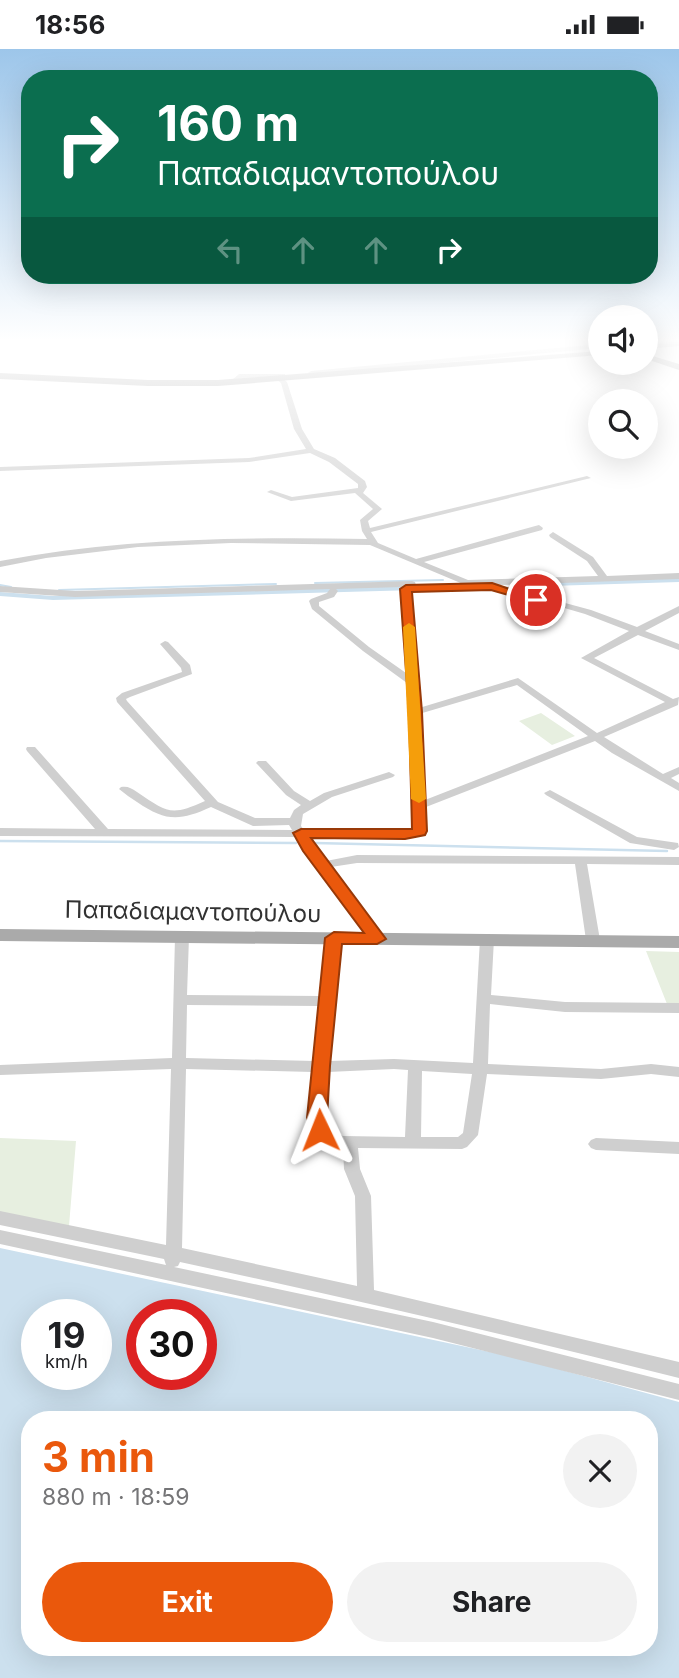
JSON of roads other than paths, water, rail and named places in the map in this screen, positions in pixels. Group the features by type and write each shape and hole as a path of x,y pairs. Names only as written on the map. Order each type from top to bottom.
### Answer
{"main road":[{"name":"Παπαδιαμαντοπούλου","path":"0,935 679,942"}],"street":[{"path":"295,417 298,429 311,451"},
{"path":"0,469 249,460 311,451 332,460 358,478 363,485 360,495 378,509 364,519 371,542"},
{"path":"366,531 587,478"},
{"path":"271,492 293,499 360,490"},
{"path":"419,561 539,528"},
{"path":"553,535 590,559 604,577"},
{"path":"0,564 120,544 282,540 371,542 467,583"},
{"path":"0,595 56,599 406,589 604,577 679,576"},
{"path":"0,589 62,594 488,584 583,611 679,647"},
{"path":"165,645 186,667 187,674 126,695 120,700 212,802 253,822 416,834 421,828 416,712 406,589"},
{"path":"333,591 332,595 314,601 314,607 413,683"},
{"path":"676,701 586,659 591,653 679,609"},
{"path":"416,712 518,681 596,737 679,788"},
{"path":"419,806 596,737 676,701"},
{"path":"31,749 104,832"},
{"path":"262,763 290,793 309,805"},
{"path":"663,778 679,770"},
{"path":"377,939 298,827 296,814 336,791 389,775"},
{"path":"125,789 173,817 186,815 212,802"},
{"path":"550,793 634,840 678,851"},
{"path":"0,832 298,827"},
{"path":"323,865 357,859 580,860 678,851"},
{"path":"580,860 593,940"},
{"path":"169,1272 174,1254 182,1000 181,937"},
{"path":"334,938 317,1118 320,1130 334,1140 413,1143 462,1143 468,1138 472,1128 480,1069 486,939"},
{"path":"485,999 565,1007 679,1008"},
{"path":"182,1000 326,1001"},
{"path":"0,1070 178,1063 415,1065 585,1074 651,1069 679,1072"},
{"path":"413,1143 415,1065"},
{"path":"350,1142 352,1169 363,1196 366,1294"},
{"path":"596,1144 679,1148"},
{"path":"0,1218 366,1294 573,1341 679,1370"},
{"path":"0,1237 486,1343 679,1392"}],"water":[{"path":"0,1248 514,1357 679,1402 679,1678 0,1678"}],"waterway":[{"path":"315,583 443,580"},
{"path":"518,585 679,580"},
{"path":"59,590 276,584"},
{"path":"0,585 11,587"},
{"path":"0,594 53,598 413,588"},
{"path":"0,841 296,843"},
{"path":"315,843 667,851"}]}
